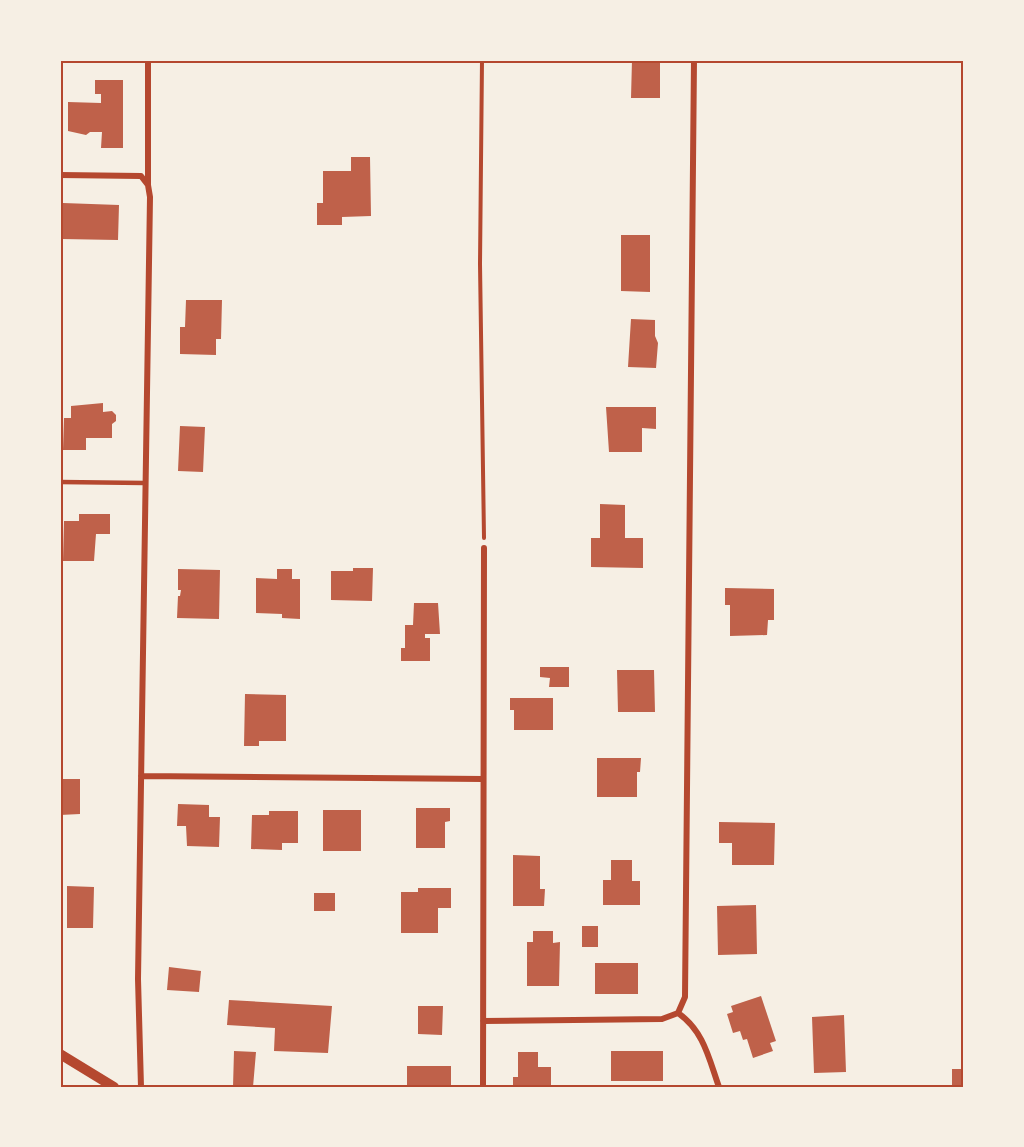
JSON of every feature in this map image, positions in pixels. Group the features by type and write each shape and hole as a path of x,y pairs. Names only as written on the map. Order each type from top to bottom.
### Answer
{"street":[{"path":"141,1087 138,979 150,197 148,185 148,60"},
{"path":"483,1021 662,1019 678,1013 685,997 694,60"},
{"path":"60,175 129,174 141,176 148,185"},
{"path":"483,1087 484,548"},
{"path":"141,776 483,779"},
{"path":"678,1013 695,1027 703,1039 719,1087"},
{"path":"60,1054 114,1087"}],"lane":[{"path":"60,482 145,483"}],"path":[{"path":"483,60 480,264 484,548"}],"building":[{"path":"632,60 660,60 660,98 631,98"},
{"path":"95,80 123,80 123,148 101,148 102,132 90,132 86,135 68,131 68,102 101,103 101,94 95,94"},
{"path":"351,157 370,157 371,216 342,217 342,225 317,225 317,203 323,203 323,171 351,171"},
{"path":"63,203 119,205 118,240 62,239"},
{"path":"621,235 650,235 650,292 621,291"},
{"path":"186,300 222,300 221,339 216,339 216,355 180,354 180,327 185,327"},
{"path":"631,319 655,320 655,336 658,343 656,368 628,367"},
{"path":"103,403 103,412 112,411 116,415 116,421 112,424 112,438 86,438 86,450 63,450 64,418 71,418 71,406"},
{"path":"606,407 656,407 656,429 642,428 642,452 609,452"},
{"path":"180,426 205,427 203,472 178,471"},
{"path":"600,504 625,505 625,538 643,538 643,568 591,567 591,538 600,538"},
{"path":"79,514 110,514 110,534 96,534 94,561 63,561 64,521 79,521"},
{"path":"353,568 373,568 372,601 331,600 331,571 353,571"},
{"path":"178,569 220,570 219,619 177,618 178,596 181,590 178,590"},
{"path":"277,569 292,569 292,579 300,579 300,619 282,618 282,614 256,613 256,578 277,579"},
{"path":"725,588 774,589 774,620 768,620 767,635 730,636 730,605 725,605"},
{"path":"414,603 438,603 440,634 425,634 425,638 430,638 430,661 401,661 401,648 405,648 405,625 413,625"},
{"path":"540,667 569,667 569,687 549,687 550,678 540,677"},
{"path":"617,670 654,670 655,712 618,712"},
{"path":"245,694 286,695 286,741 259,741 259,746 244,746"},
{"path":"510,698 553,698 553,730 514,730 514,710 510,710"},
{"path":"597,758 641,758 640,772 637,772 637,797 597,797"},
{"path":"60,779 80,779 80,814 60,815"},
{"path":"178,804 209,805 209,817 220,817 219,847 187,846 186,826 177,826"},
{"path":"416,808 450,808 450,821 445,822 445,848 416,848"},
{"path":"323,810 361,810 361,851 323,851"},
{"path":"269,811 298,811 298,843 282,843 282,850 251,849 252,815 269,815"},
{"path":"719,822 775,823 774,865 732,865 732,843 719,843"},
{"path":"513,855 540,856 540,889 545,889 544,906 513,906"},
{"path":"611,860 632,860 632,881 640,881 640,905 603,905 603,880 611,880"},
{"path":"67,886 94,887 93,928 67,928"},
{"path":"418,888 451,888 451,908 438,908 438,933 401,933 401,892 418,892"},
{"path":"314,893 335,893 335,911 314,911"},
{"path":"756,905 757,954 718,955 717,906"},
{"path":"582,926 598,926 598,947 582,947"},
{"path":"533,931 553,931 553,943 560,942 559,986 527,986 527,942 533,942"},
{"path":"595,963 638,963 638,994 595,994"},
{"path":"169,967 201,971 199,992 167,990"},
{"path":"761,996 776,1041 770,1043 773,1051 753,1058 747,1039 743,1040 740,1031 733,1033 727,1014 733,1012 731,1006"},
{"path":"229,1000 332,1006 328,1053 274,1051 275,1028 227,1025"},
{"path":"418,1006 443,1006 442,1035 418,1034"},
{"path":"844,1015 846,1072 814,1073 812,1017"},
{"path":"234,1051 256,1052 253,1087 233,1087"},
{"path":"611,1051 663,1051 663,1081 611,1081"},
{"path":"518,1052 538,1052 538,1067 551,1067 551,1087 513,1087 513,1077 518,1077"},
{"path":"407,1066 451,1066 451,1087 407,1087"},
{"path":"952,1069 964,1069 964,1087 952,1087"}]}
